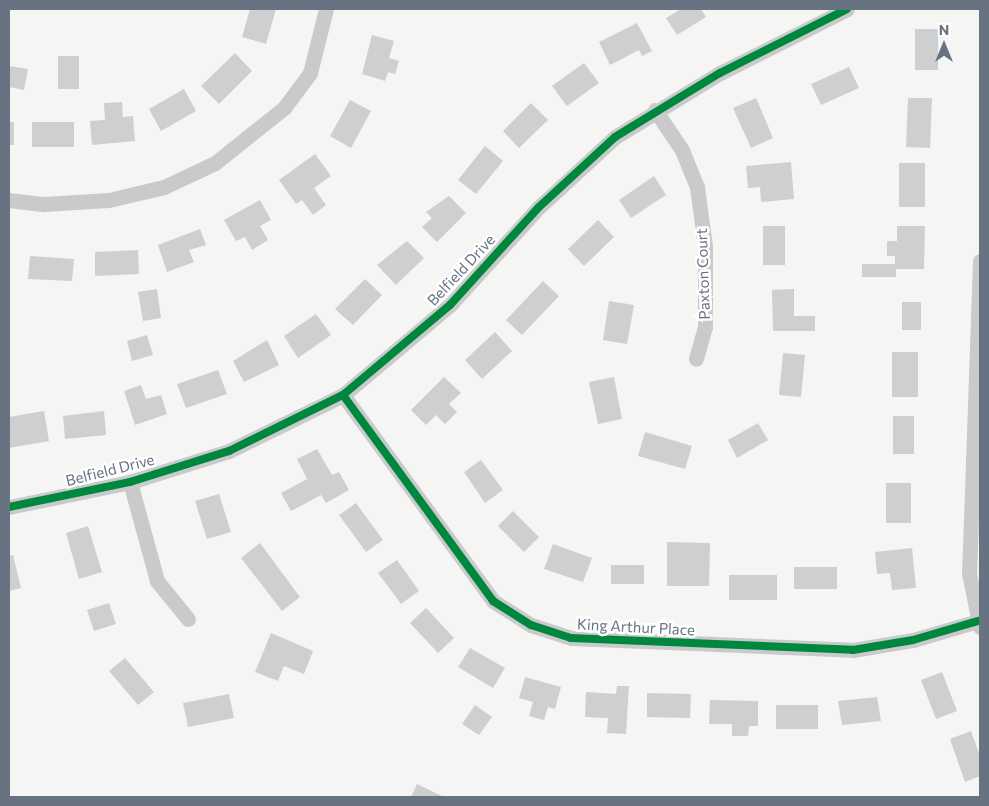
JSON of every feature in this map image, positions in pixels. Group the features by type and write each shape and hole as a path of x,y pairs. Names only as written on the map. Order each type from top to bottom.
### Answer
{"street":[{"path":"9,200 44,204 108,200 164,186 215,163 284,108 310,73 326,9"},
{"name":"Belfield Drive","path":"9,507 130,482 228,451 342,394 450,305 538,207 608,144 655,110 846,9"},
{"name":"Paxton Court","path":"655,110 682,150 697,187 705,246 705,327 696,359"},
{"path":"979,624 969,572 977,429 980,261"},
{"name":"King Arthur Place","path":"342,394 493,601 531,625 571,638 852,650 913,640 979,624"},
{"path":"130,482 157,581 188,619"}],"building":[{"path":"250,9 276,9 266,44 242,37"},
{"path":"681,9 701,9 706,17 677,35 666,18"},
{"path":"637,23 652,51 642,56 639,50 610,65 599,42"},
{"path":"915,29 938,29 938,70 915,70"},
{"path":"372,35 394,41 389,58 399,61 395,74 388,72 385,81 362,74"},
{"path":"235,53 252,71 219,104 201,86"},
{"path":"58,56 79,56 79,89 58,89"},
{"path":"584,63 599,83 567,106 552,86"},
{"path":"9,66 28,69 24,90 9,87"},
{"path":"849,67 859,88 821,105 811,84"},
{"path":"184,89 196,111 161,131 149,109"},
{"path":"756,98 773,138 751,148 733,108"},
{"path":"908,98 932,98 930,148 906,147"},
{"path":"350,100 371,111 351,148 330,136"},
{"path":"122,102 123,117 133,116 135,141 92,145 90,121 105,120 104,103"},
{"path":"531,103 548,120 519,148 503,131"},
{"path":"9,122 14,122 14,145 9,145"},
{"path":"32,122 74,122 74,147 32,147"},
{"path":"485,146 503,161 476,194 458,180"},
{"path":"315,154 331,176 314,188 326,205 313,215 302,200 296,204 279,180"},
{"path":"791,162 794,199 761,202 760,187 748,188 746,166"},
{"path":"899,163 925,163 925,207 899,207"},
{"path":"654,176 666,195 631,218 619,200"},
{"path":"449,196 466,213 437,242 422,227 432,218 426,212"},
{"path":"260,200 271,220 260,226 268,240 252,250 245,237 236,241 224,220"},
{"path":"598,220 614,237 584,266 568,249"},
{"path":"763,226 785,226 785,265 763,265"},
{"path":"897,226 925,226 924,269 896,269 896,277 862,277 862,264 895,264 895,256 887,256 887,241 897,241"},
{"path":"200,229 206,245 189,250 194,262 167,272 158,245"},
{"path":"407,241 424,258 396,285 377,265"},
{"path":"138,250 139,274 95,276 95,252"},
{"path":"30,256 74,259 72,281 28,279"},
{"path":"365,279 382,295 353,325 335,309"},
{"path":"543,281 559,296 522,335 506,320"},
{"path":"157,289 161,318 143,321 138,292"},
{"path":"794,289 794,316 815,316 815,331 773,331 772,290"},
{"path":"609,301 634,305 627,344 603,340"},
{"path":"902,302 921,302 921,330 902,330"},
{"path":"316,314 331,335 298,358 284,336"},
{"path":"495,332 512,351 482,379 465,360"},
{"path":"147,335 153,355 132,361 127,341"},
{"path":"267,340 279,365 244,382 233,361"},
{"path":"892,352 918,352 918,397 892,397"},
{"path":"783,353 805,355 801,397 779,395"},
{"path":"218,370 227,394 186,408 177,384"},
{"path":"444,377 461,393 449,404 457,412 445,424 436,415 426,425 411,410"},
{"path":"614,377 622,419 598,424 589,382"},
{"path":"141,385 146,399 161,395 167,414 135,425 124,391"},
{"path":"44,411 49,441 9,448 9,417"},
{"path":"104,411 106,435 65,439 63,416"},
{"path":"893,416 914,416 914,454 893,454"},
{"path":"758,423 768,440 737,458 728,440"},
{"path":"645,432 692,446 685,469 638,456"},
{"path":"317,449 332,475 339,472 349,490 326,503 321,495 291,511 281,493 307,479 297,459"},
{"path":"481,460 503,490 485,503 464,472"},
{"path":"886,483 911,483 911,523 886,523"},
{"path":"219,494 231,532 207,539 195,501"},
{"path":"356,503 383,540 366,552 339,515"},
{"path":"513,511 539,537 524,552 498,526"},
{"path":"88,526 102,572 79,579 66,533"},
{"path":"667,542 710,543 709,586 667,586"},
{"path":"260,543 300,597 282,611 241,558"},
{"path":"553,544 592,558 583,582 544,569"},
{"path":"912,548 916,588 892,590 890,573 877,574 875,552"},
{"path":"13,555 21,588 9,591 9,556"},
{"path":"397,560 419,591 401,604 378,573"},
{"path":"611,565 644,565 644,584 611,584"},
{"path":"794,567 837,567 837,589 794,589"},
{"path":"729,575 777,575 777,600 729,600"},
{"path":"109,603 116,624 94,631 87,610"},
{"path":"426,608 454,638 438,653 410,623"},
{"path":"271,633 313,651 304,674 284,666 278,681 255,672"},
{"path":"470,648 505,668 493,688 458,667"},
{"path":"125,658 154,692 138,705 109,671"},
{"path":"942,672 957,711 936,719 921,680"},
{"path":"525,677 561,687 555,709 548,707 544,720 529,716 533,702 519,698"},
{"path":"617,686 629,686 626,734 607,733 608,718 585,717 586,692 616,694"},
{"path":"647,693 691,694 690,718 647,717"},
{"path":"229,694 234,718 188,727 183,703"},
{"path":"877,697 881,721 842,725 838,701"},
{"path":"710,700 758,701 758,726 749,726 748,736 732,736 732,724 709,724"},
{"path":"475,705 492,717 479,735 462,724"},
{"path":"776,705 818,705 818,729 776,729"},
{"path":"971,731 980,756 980,776 965,782 950,739"},
{"path":"417,784 444,797 411,797"}],"cycle path":[{"path":"9,507 130,482 229,451 343,395 450,305 539,207 615,137 720,73 847,9"},
{"path":"343,395 493,601 531,625 571,638 853,650 913,640 978,621"}]}
